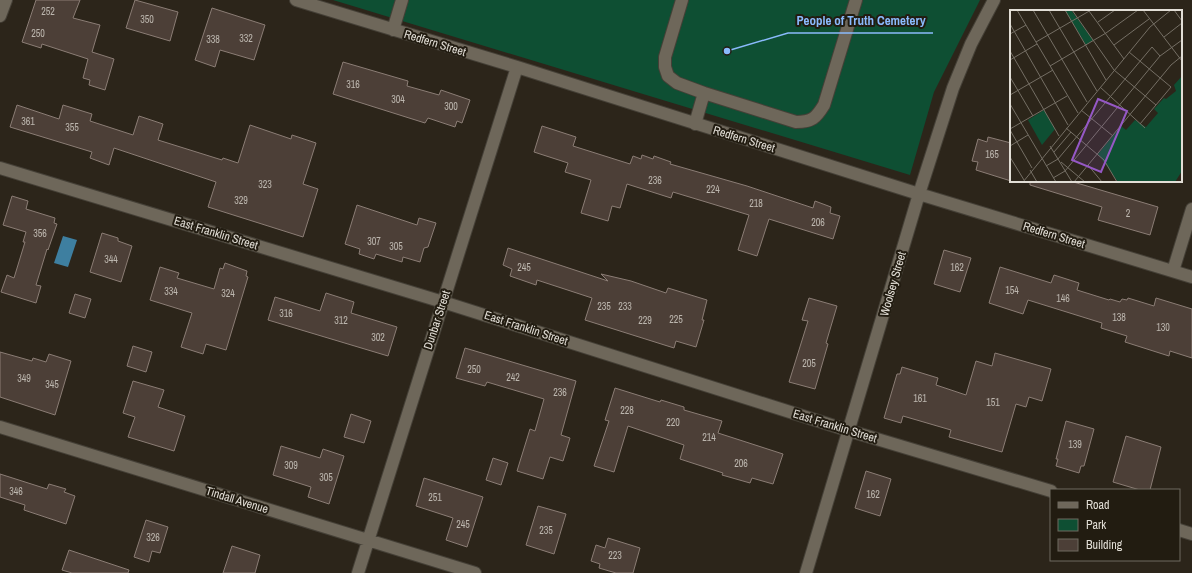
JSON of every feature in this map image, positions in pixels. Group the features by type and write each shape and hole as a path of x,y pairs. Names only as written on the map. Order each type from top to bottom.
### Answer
{"street":[{"path":"0,16 6,0"},
{"name":"Redfern Street","path":"296,0 517,67 919,194 1192,277"},
{"path":"393,30 402,0"},
{"path":"682,0 665,57 665,67 668,76 677,83 704,93 796,122 807,122 819,114 824,105 856,0"},
{"name":"Woolsey Street","path":"806,573 850,431 919,194 953,88 971,44 994,0"},
{"name":"Dunbar Street","path":"358,573 517,67"},
{"path":"695,124 704,93"},
{"name":"East Franklin Street","path":"0,168 443,302 850,431 1050,491"},
{"path":"1173,271 1192,209"},
{"name":"Tindall Avenue","path":"0,427 475,573"},
{"path":"1180,530 1192,534"}],"green space":[{"path":"333,0 980,0 934,92 910,175"}],"water":[{"path":"63,236 77,240 68,267 54,263"}],"building":[{"path":"36,0 80,0 73,18 100,25 92,52 114,59 105,90 89,85 90,80 83,78 88,59 42,44 41,48 22,42"},
{"path":"135,0 178,12 170,41 126,28"},
{"path":"212,8 265,25 254,60 220,50 215,67 195,60"},
{"path":"343,62 408,81 407,86 439,95 441,90 470,100 462,123 457,121 455,127 428,118 425,123 333,94"},
{"path":"17,105 59,119 63,105 92,114 90,121 133,135 139,116 163,124 158,140 222,160 223,158 238,163 250,125 291,139 292,135 316,143 303,184 318,189 303,237 208,207 216,182 114,148 109,165 90,158 92,152 10,127"},
{"path":"542,126 576,137 573,146 630,164 633,156 641,159 642,155 653,159 654,156 671,162 670,164 747,186 813,208 815,201 831,207 830,213 840,216 833,239 769,219 757,256 738,250 749,215 673,192 671,198 627,184 620,208 612,206 608,221 581,213 591,180 565,172 568,163 534,152"},
{"path":"988,137 1010,143 1010,181 976,170 978,162 972,161 978,139 987,142"},
{"path":"1030,182 1073,182 1158,207 1150,235 1098,220 1102,207 1030,185"},
{"path":"12,196 28,201 26,209 55,218 54,223 57,224 48,250 47,249 36,285 41,286 36,303 1,292 7,275 14,278 25,242 23,242 26,232 3,225"},
{"path":"357,205 417,225 419,218 436,223 428,247 424,248 420,262 403,257 402,262 376,254 374,259 359,254 360,249 345,244"},
{"path":"102,233 118,238 118,241 132,246 121,282 90,272"},
{"path":"508,248 608,281 601,274 631,281 666,293 668,288 707,300 702,320 704,320 696,347 676,341 674,348 585,320 592,298 537,280 536,285 510,276 512,269 503,265"},
{"path":"944,250 971,258 960,292 934,284"},
{"path":"225,263 247,271 246,276 248,277 226,350 206,344 203,354 181,347 192,313 150,300 160,267 179,273 177,278 214,289 220,268 223,269"},
{"path":"1000,267 1051,283 1054,275 1079,283 1077,290 1109,300 1120,302 1122,299 1127,300 1128,298 1154,306 1156,298 1192,309 1192,358 1170,351 1169,356 1125,342 1127,336 1101,328 1102,323 1028,300 1023,314 989,303"},
{"path":"326,293 354,302 351,313 397,327 388,356 268,320 275,297 320,311"},
{"path":"75,294 91,299 85,318 69,313"},
{"path":"809,298 837,306 815,389 789,382 808,321 802,320"},
{"path":"133,346 152,352 146,372 127,366"},
{"path":"465,348 576,381 561,435 570,438 563,461 550,457 543,479 517,471 530,429 535,431 544,399 487,382 485,386 456,378"},
{"path":"0,352 32,361 33,358 46,362 49,354 71,361 55,415 0,397"},
{"path":"995,353 1051,369 1042,401 1029,397 1026,407 1016,404 1002,452 949,437 951,430 903,416 901,423 884,418 897,374 900,374 902,367 938,378 936,385 966,395 976,361 992,366"},
{"path":"133,381 164,390 158,407 185,416 174,451 128,437 135,417 123,413"},
{"path":"615,388 660,402 661,400 684,407 684,410 722,421 718,433 783,454 773,484 752,478 750,483 722,475 723,473 680,459 684,445 628,426 614,472 594,466 609,421 605,420"},
{"path":"351,414 371,421 364,443 344,437"},
{"path":"1066,421 1094,429 1084,466 1081,466 1079,473 1056,466 1058,459 1056,459"},
{"path":"1126,436 1161,447 1150,489 1137,489 1113,482"},
{"path":"281,446 320,458 323,449 344,456 329,504 308,497 311,487 273,475"},
{"path":"493,458 508,463 501,485 486,480"},
{"path":"866,471 891,479 880,516 855,508"},
{"path":"0,474 47,489 49,484 66,489 64,492 75,496 66,524 24,510 25,505 0,497"},
{"path":"424,478 483,497 467,547 446,540 453,518 416,506"},
{"path":"538,506 566,514 554,554 526,545"},
{"path":"146,520 168,527 160,553 152,551 149,562 134,557"},
{"path":"608,538 640,548 633,573 616,573 599,568 600,564 591,561 596,545 605,548"},
{"path":"232,546 260,555 255,573 223,573"},
{"path":"69,550 129,570 128,573 72,573 62,570"}],"place":[{"name":"People of Truth Cemetery","path":"727,51"}]}
